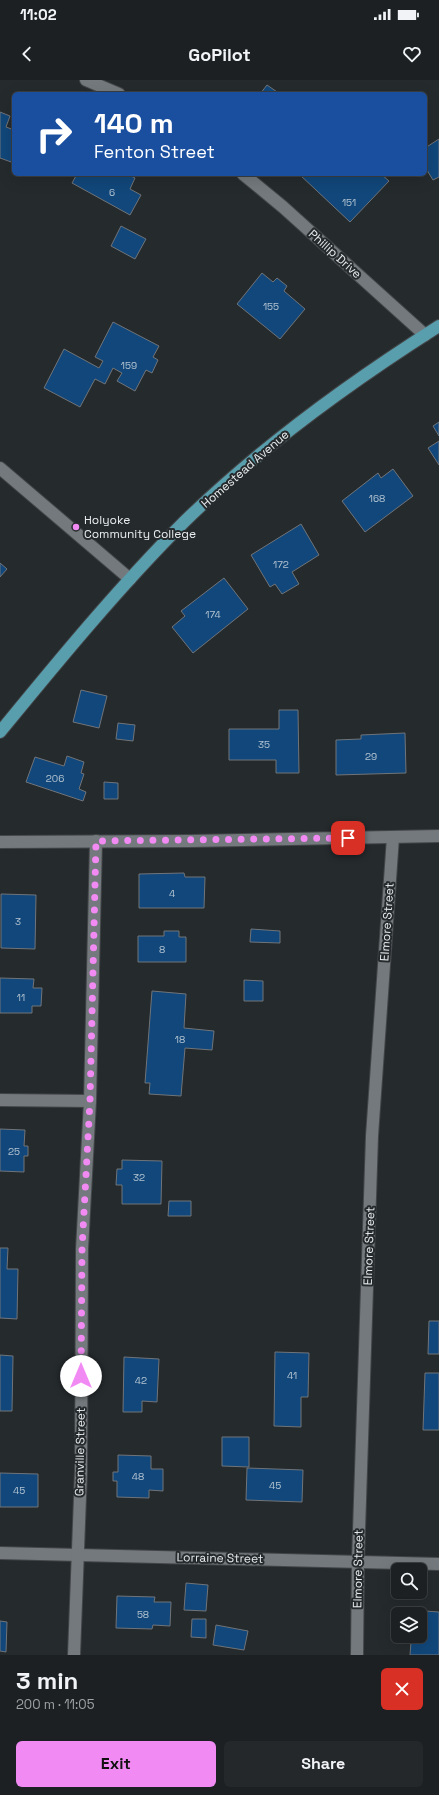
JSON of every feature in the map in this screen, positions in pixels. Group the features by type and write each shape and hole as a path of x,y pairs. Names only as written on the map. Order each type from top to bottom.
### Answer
{"main road":[{"name":"Homestead Avenue","path":"0,732 79,637 130,579 186,521 273,444 318,408 371,370 439,326"}],"street":[{"path":"86,80 114,92"},
{"name":"Phillip Drive","path":"245,176 283,207 425,335"},
{"path":"0,468 130,579"},
{"path":"0,842 439,836"},
{"name":"Elmore Street","path":"357,1655 358,1561 372,1136 393,837"},
{"name":"Granville Street","path":"74,1655 81,1471 82,1249 90,1101 96,841"},
{"path":"0,1100 90,1101"},
{"name":"Lorraine Street","path":"0,1553 439,1564"}],"building":[{"path":"267,85 277,92 262,92"},
{"path":"0,112 10,116 6,127 12,129 12,162 0,158"},
{"path":"439,139 439,177 433,180 427,170 427,147"},
{"path":"76,176 131,176 135,178 130,189 141,195 130,215 72,183"},
{"path":"301,176 383,176 389,181 350,222"},
{"path":"121,226 146,239 135,259 111,246"},
{"path":"262,273 273,282 277,278 287,286 284,291 305,309 280,339 237,304"},
{"path":"113,322 159,346 153,357 158,360 152,373 146,370 135,391 117,381 122,373 113,368 105,384 95,379 80,407 44,388 64,349 99,368 103,361 95,357"},
{"path":"439,422 439,436 433,426"},
{"path":"439,441 439,465 428,448"},
{"path":"393,469 413,496 365,532 342,501 378,473 381,478"},
{"path":"301,524 319,555 292,572 299,584 282,594 275,584 270,587 251,555"},
{"path":"0,563 7,569 0,577"},
{"path":"224,578 248,609 193,653 172,627 185,616 181,611"},
{"path":"81,690 107,696 99,728 73,722"},
{"path":"279,710 298,710 299,773 276,773 276,760 229,760 229,729 279,729"},
{"path":"118,723 135,725 133,741 116,739"},
{"path":"405,733 406,773 336,775 336,740 361,739 361,735"},
{"path":"67,756 84,762 81,773 84,774 79,789 86,792 83,801 26,782 35,757 64,766"},
{"path":"104,782 118,783 118,799 104,799"},
{"path":"184,873 185,877 205,877 204,908 139,908 139,874"},
{"path":"1,894 36,895 35,949 1,948"},
{"path":"251,929 280,931 280,943 250,942"},
{"path":"164,931 179,931 179,937 186,937 186,962 138,962 138,936 164,936"},
{"path":"0,978 34,979 33,988 42,988 41,1006 32,1006 32,1013 0,1013"},
{"path":"244,980 263,981 263,1001 244,1001"},
{"path":"152,991 186,994 184,1028 214,1031 212,1050 185,1048 181,1096 149,1094 150,1083 145,1083"},
{"path":"0,1129 25,1130 24,1146 28,1146 28,1156 24,1156 24,1172 0,1171"},
{"path":"122,1160 162,1161 161,1204 122,1204 122,1185 116,1185 117,1169 122,1169"},
{"path":"169,1201 191,1201 191,1216 168,1216"},
{"path":"0,1248 8,1248 7,1269 18,1269 17,1319 0,1318"},
{"path":"429,1321 439,1321 439,1354 428,1354"},
{"path":"275,1352 309,1353 308,1397 301,1397 301,1427 274,1426"},
{"path":"0,1355 13,1356 12,1411 0,1411"},
{"path":"124,1357 159,1359 157,1402 142,1401 142,1412 123,1412"},
{"path":"425,1373 439,1373 439,1430 423,1430"},
{"path":"222,1437 249,1437 249,1467 222,1466"},
{"path":"118,1455 151,1456 151,1469 163,1469 163,1491 149,1490 149,1498 117,1497 117,1481 113,1481 113,1472 118,1472"},
{"path":"247,1468 303,1470 302,1502 246,1500"},
{"path":"0,1473 38,1474 38,1507 0,1507"},
{"path":"186,1583 208,1585 206,1611 184,1610"},
{"path":"117,1596 155,1597 154,1602 171,1602 170,1626 153,1625 152,1629 116,1628"},
{"path":"427,1611 439,1612 439,1655 410,1655 411,1643 427,1643"},
{"path":"192,1619 206,1619 206,1638 191,1637"},
{"path":"0,1621 7,1622 6,1652 0,1651"},
{"path":"216,1625 248,1631 244,1650 213,1645"}],"place":[{"name":"Holyoke Community College","path":"76,527"}],"route":[{"path":"81,1376 82,1249 90,1101 96,841 348,838"}]}
